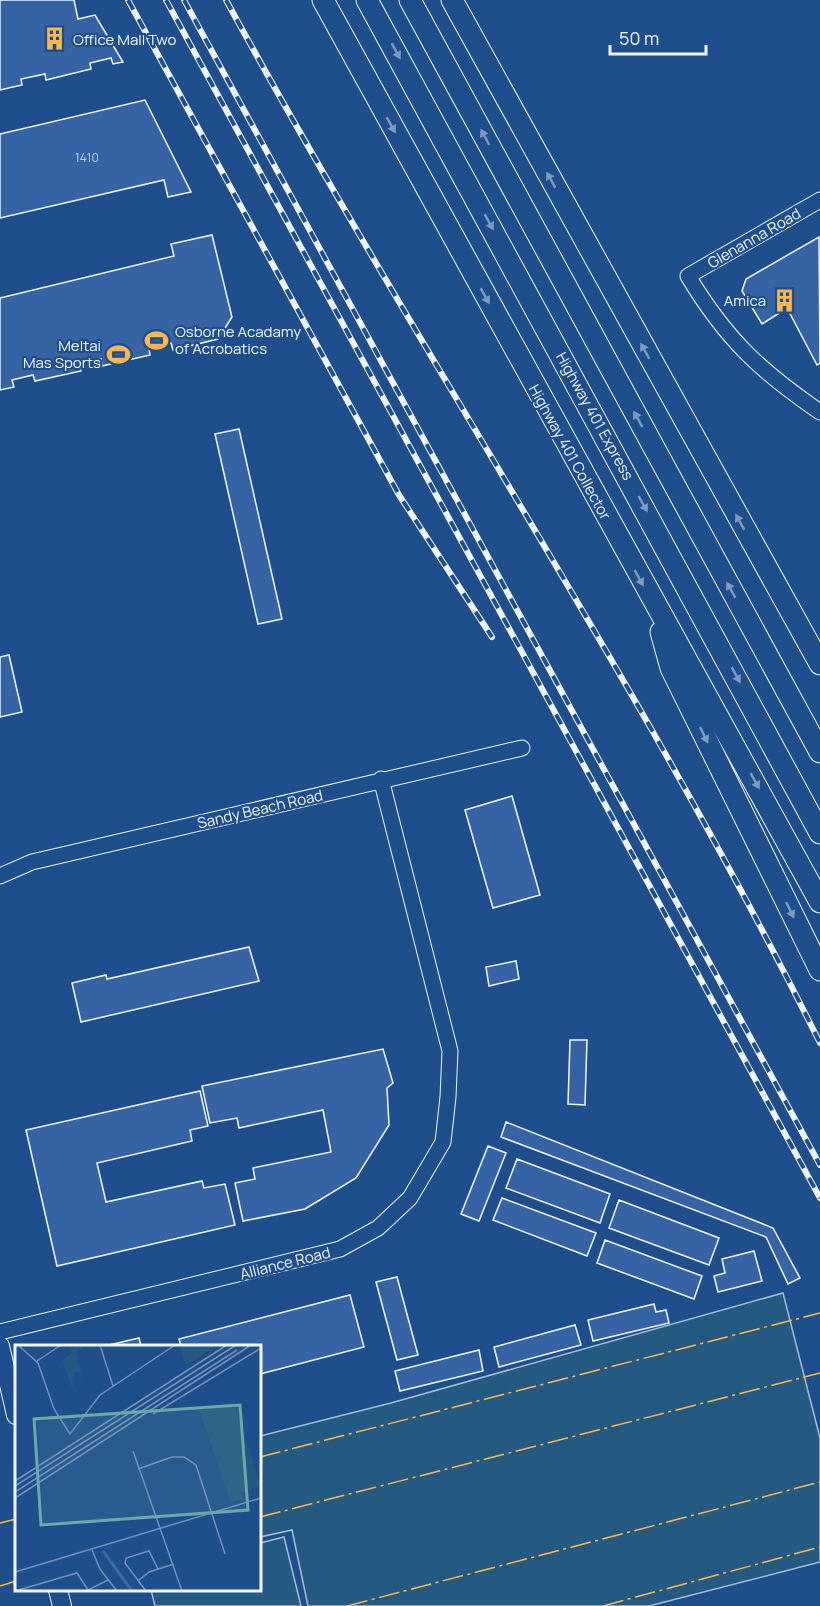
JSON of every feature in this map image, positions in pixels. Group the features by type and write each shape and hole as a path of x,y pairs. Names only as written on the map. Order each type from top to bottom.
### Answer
{"highway":[{"name":"Highway 401 Collector","path":"323,0 653,603 760,789 820,902"},
{"name":"Highway 401 Express","path":"368,0 820,833"},
{"path":"410,0 820,752"},
{"path":"455,4 820,664"},
{"path":"653,603 671,668 820,970"}],"main road":[{"path":"0,1346 15,1411"},
{"path":"58,1591 62,1606"}],"street":[{"name":"Glenanna Road","path":"820,200 688,276 712,315 737,346 782,386 820,412"},
{"name":"Sandy Beach Road","path":"0,876 32,861 522,748"},
{"name":"Alliance Road","path":"0,1332 340,1249 378,1228 410,1198 443,1142 450,1051 381,780"}],"shaded area":[{"path":"783,1293 820,1438 820,1562 649,1606 308,1606 292,1530 261,1537 261,1436 391,1403"},
{"path":"284,1537 301,1606 155,1606 151,1591 261,1591 261,1543"}],"building":[{"name":"Office Mall Two","path":"0,0 74,0 78,19 95,15 123,62 113,64 111,58 90,63 91,69 46,80 45,74 21,79 22,85 0,90"},
{"path":"145,100 191,192 168,197 164,180 0,218 0,134"},
{"path":"212,235 232,317 218,339 173,350 171,343 149,349 150,355 102,366 101,359 79,364 81,371 35,381 33,375 12,380 14,387 0,390 0,298 174,256 171,244"},
{"name":"Amica","path":"819,237 820,363 817,365 787,308 762,324 742,291 746,279"},
{"path":"239,429 282,619 258,624 215,434"},
{"path":"9,655 22,712 0,717 0,657"},
{"path":"512,796 540,895 493,908 465,810"},
{"path":"249,947 259,981 81,1022 72,983 106,975 107,979"},
{"path":"516,961 519,979 489,986 486,967"},
{"path":"570,1040 587,1040 585,1105 568,1104"},
{"path":"383,1049 393,1083 387,1088 389,1125 356,1178 305,1209 243,1221 235,1183 255,1179 253,1168 331,1152 323,1110 239,1128 237,1118 210,1123 202,1086"},
{"path":"200,1091 208,1126 190,1130 192,1141 97,1163 106,1202 202,1181 204,1188 225,1184 235,1225 57,1266 26,1130"},
{"path":"506,1122 773,1228 800,1278 788,1284 766,1237 501,1137"},
{"path":"488,1146 506,1153 479,1221 461,1214"},
{"path":"517,1159 610,1194 600,1223 506,1188"},
{"path":"502,1198 596,1233 587,1256 493,1220"},
{"path":"619,1200 719,1238 709,1265 609,1228"},
{"path":"605,1240 702,1276 694,1299 597,1263"},
{"path":"754,1251 762,1281 718,1292 714,1276 725,1273 722,1259"},
{"path":"397,1277 418,1355 397,1360 376,1282"},
{"path":"350,1295 364,1347 261,1374 261,1345 181,1345 179,1339"},
{"path":"654,1304 656,1312 666,1310 669,1323 593,1341 588,1320"},
{"path":"575,1325 581,1345 499,1367 494,1347"},
{"path":"139,1338 141,1345 109,1345"},
{"path":"479,1350 483,1371 400,1391 395,1371"}],"railway":[{"path":"128,0 399,495 492,637"},
{"path":"166,0 820,1198"},
{"path":"184,0 820,1165"},
{"path":"226,0 299,131 679,778 820,1043"}],"power":[{"path":"261,1457 820,1313"},
{"path":"261,1517 820,1373"},
{"path":"347,1606 820,1482"},
{"path":"0,1523 15,1519"},
{"path":"603,1606 820,1547"},
{"path":"0,1586 15,1581"}],"place":[{"name":"Office Mall Two","path":"55,39"},
{"name":"Amica","path":"784,300"},
{"name":"Osborne Acadamy of Acrobatics","path":"157,340"},
{"name":"Meltai Mas Sports","path":"119,354"}]}
